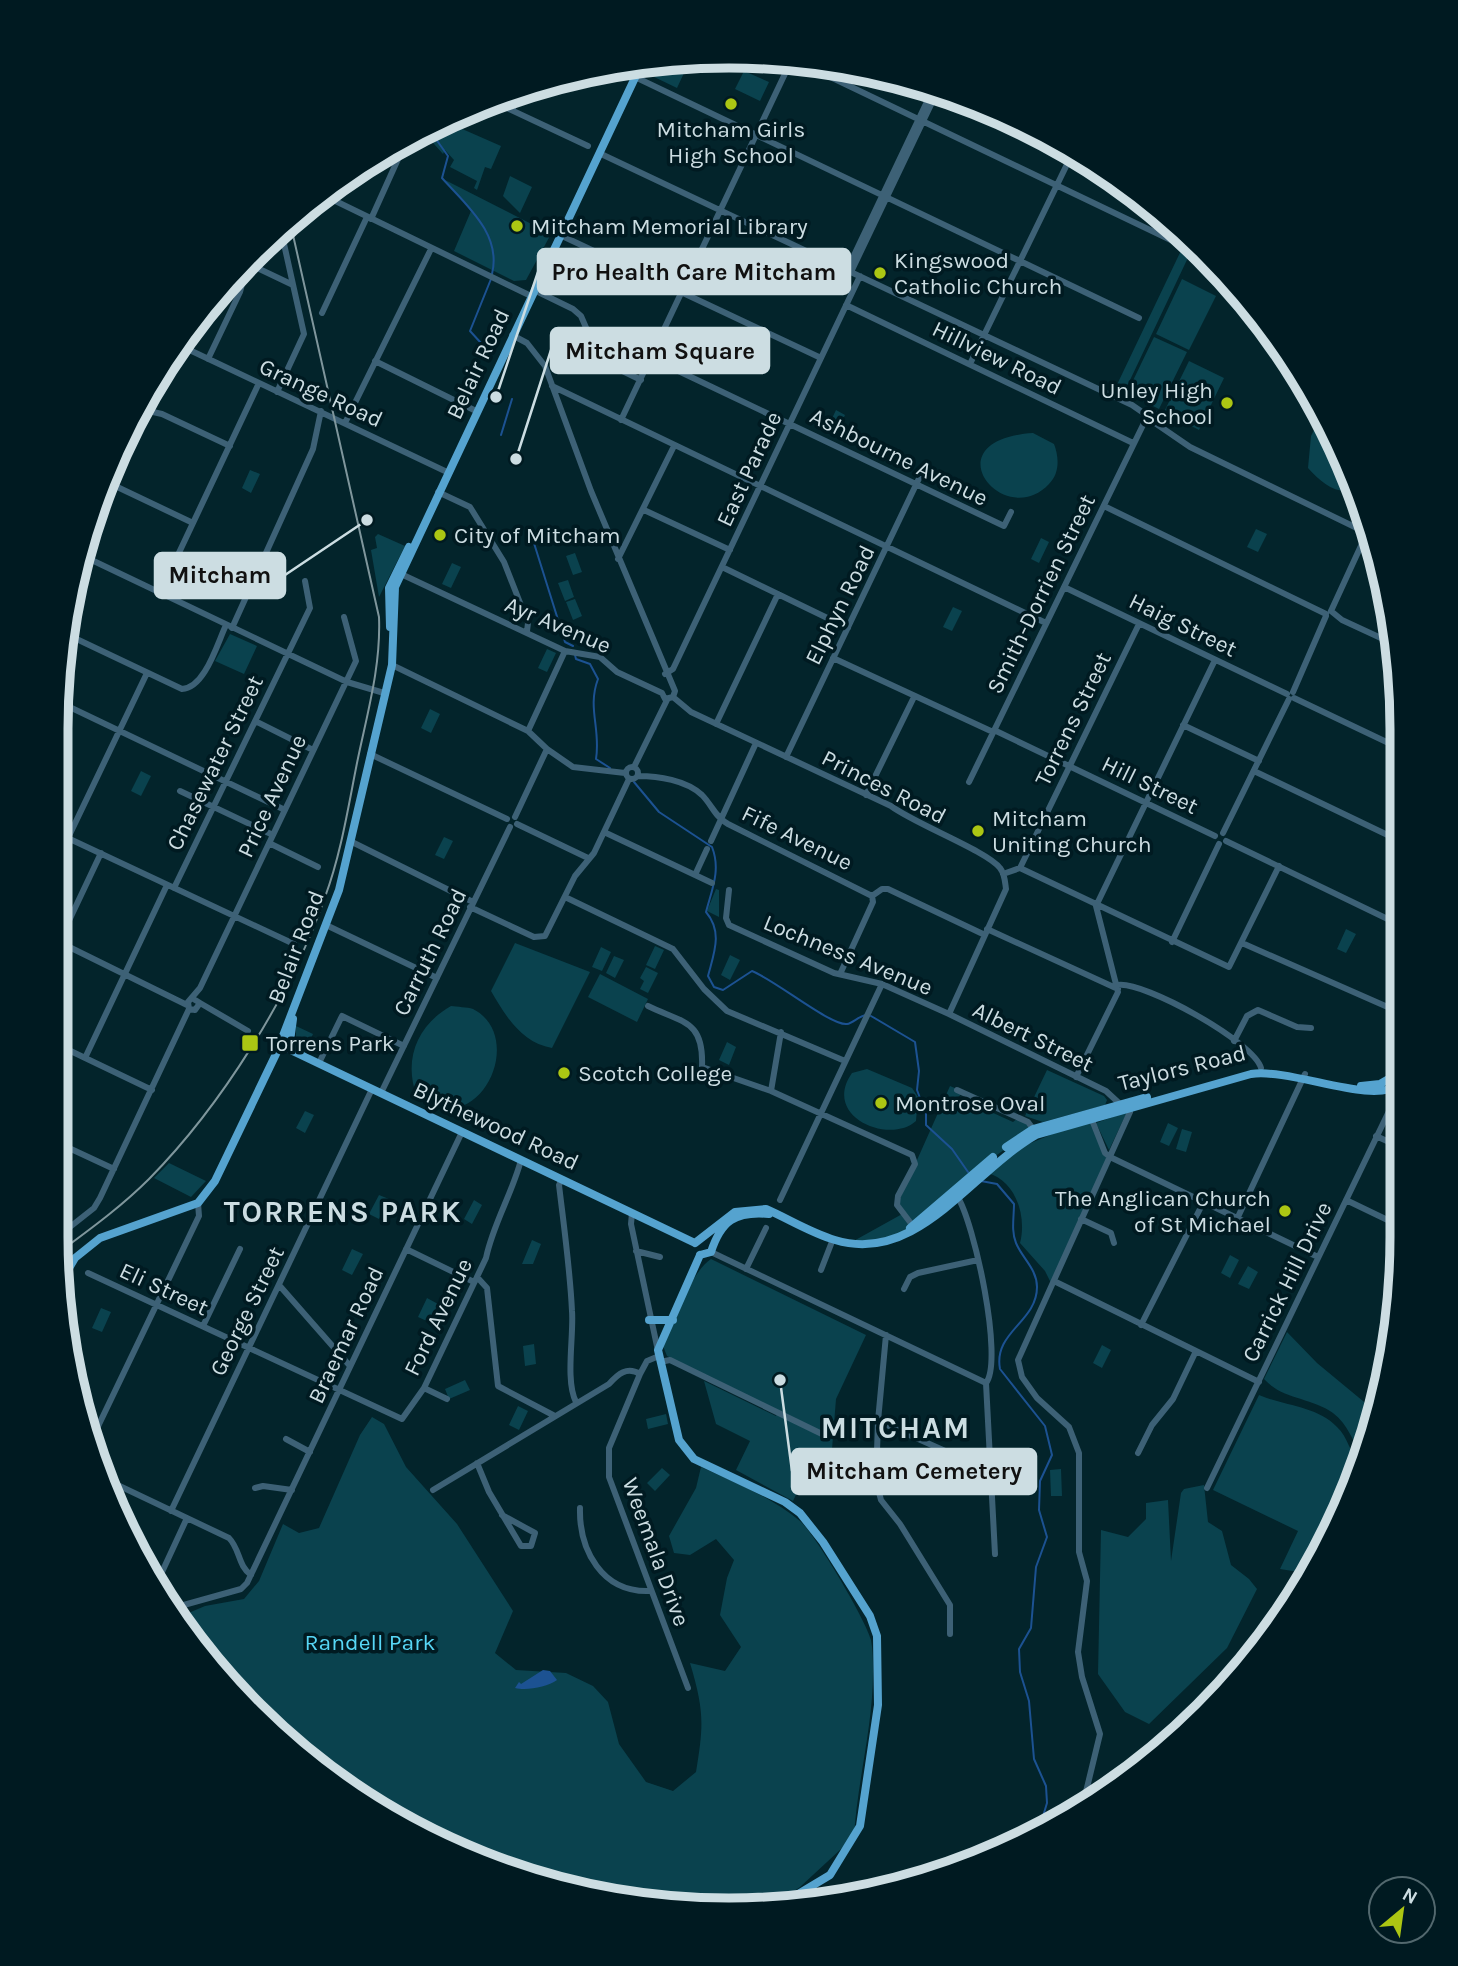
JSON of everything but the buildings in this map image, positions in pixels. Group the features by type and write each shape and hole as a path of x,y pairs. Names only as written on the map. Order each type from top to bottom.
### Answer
{"main road":[{"name":"Belair Road","path":"384,693 390,631 389,588 438,492 635,77"},
{"name":"Belair Road","path":"198,1203 215,1181 280,1045 326,925 352,842 392,665 393,593 421,527"},
{"path":"294,1009 290,1041 301,1056"},
{"name":"Blythewood Road","path":"280,1045 695,1243"},
{"path":"1261,1068 1389,1091"},
{"name":"Taylors Road","path":"1119,1109 1261,1068"},
{"name":"Taylors Road","path":"1119,1109 1251,1074 1274,1072 1305,1076"},
{"path":"1305,1076 1367,1091 1389,1091"},
{"path":"1370,1086 1390,1077"},
{"path":"700,1255 696,1251 695,1243 705,1238 726,1218 744,1209 766,1209 833,1239 872,1244 915,1228 985,1167 1035,1132 1119,1109"},
{"path":"69,1267 75,1258 100,1238 198,1203"},
{"path":"782,1216 751,1213 741,1215 719,1230 712,1248 700,1255 659,1357 684,1448 703,1464 785,1502 800,1513 823,1542 870,1616 877,1636 878,1705 860,1826 830,1875 799,1893"},
{"path":"705,1238 712,1248"},
{"path":"649,1320 673,1320"}],"street":[{"path":"621,420 786,71"},
{"path":"827,76 1175,242"},
{"path":"635,77 1139,318"},
{"path":"849,271 931,100"},
{"path":"512,110 515,104"},
{"path":"506,107 588,146"},
{"path":"599,153 1132,405 1145,414 1155,414 1155,423"},
{"path":"322,313 396,159"},
{"path":"971,364 1068,163"},
{"path":"334,200 488,276 532,293 543,294 581,316 600,360 640,380"},
{"path":"560,236 821,358"},
{"path":"277,392 304,334 283,241"},
{"path":"345,423 431,249"},
{"path":"257,268 293,285"},
{"name":"East Parade","path":"665,674 672,670 860,276"},
{"path":"208,359 242,282"},
{"name":"Hillview Road","path":"846,304 1133,443"},
{"path":"512,335 527,343 539,355 665,674 666,689 674,691 634,767"},
{"name":"Grange Road","path":"189,350 447,472"},
{"name":"Ashbourne Avenue","path":"651,358 1004,526 1011,512"},
{"path":"375,361 476,411"},
{"path":"160,593 260,383"},
{"path":"552,386 1046,623"},
{"path":"557,400 565,393"},
{"path":"75,638 182,689 194,687 229,626 313,449 321,411"},
{"path":"150,412 162,414 230,446"},
{"path":"1145,414 1144,423 1155,423"},
{"name":"Smith-Dorrien Street","path":"969,782 1144,423"},
{"path":"1155,423 1190,447 1359,531"},
{"path":"618,559 674,446"},
{"name":"Elphyn Road","path":"786,757 924,468"},
{"path":"115,486 193,523"},
{"path":"438,492 470,507 509,574 528,624 527,631"},
{"path":"1104,506 1383,639"},
{"path":"644,510 730,550"},
{"path":"1172,942 1362,542"},
{"path":"91,560 346,682 384,693"},
{"path":"722,567 848,628"},
{"name":"Ayr Avenue","path":"401,574 567,651 600,657 617,672 666,689"},
{"name":"Chasewater Street","path":"85,1058 125,973 310,608 305,581"},
{"name":"Haig Street","path":"1064,587 1390,744"},
{"path":"716,724 778,594"},
{"name":"Price Avenue","path":"68,1228 94,1208 114,1170 356,661 344,617"},
{"name":"Torrens Street","path":"1020,868 1139,624"},
{"path":"528,731 567,651"},
{"name":"Hill Street","path":"833,658 1070,766 1390,920"},
{"path":"1076,1077 1118,987 1096,906 1215,660"},
{"path":"392,665 528,731 547,750 573,767 638,776 634,767"},
{"path":"147,673 68,838 294,944"},
{"path":"341,692 359,687"},
{"name":"Princes Road","path":"666,689 670,699 691,712 866,795 993,862 1003,874"},
{"path":"866,795 914,696"},
{"path":"69,707 285,810"},
{"path":"255,721 313,750"},
{"path":"1183,724 1259,761"},
{"path":"711,841 756,743"},
{"name":"Carruth Road","path":"381,1093 547,750"},
{"path":"370,754 588,858"},
{"path":"352,842 541,937 549,931 575,876 604,832 628,768 634,767"},
{"path":"1254,771 1390,835"},
{"name":"Fife Avenue","path":"638,776 655,776 695,790 720,820 872,896"},
{"path":"180,791 273,835"},
{"path":"604,832 712,883"},
{"path":"269,843 318,867"},
{"path":"695,875 707,849"},
{"path":"68,920 101,853"},
{"path":"949,1013 1006,889 1003,874 1020,868 1229,967 1279,866"},
{"path":"841,972 873,902 872,896 882,889 888,889 1118,987 1132,985 1204,1019 1255,1057 1261,1068"},
{"name":"Lochness Avenue","path":"729,890 727,924 834,973 841,972 881,984 949,1013"},
{"path":"565,897 673,949 704,989 727,1011 845,1061"},
{"path":"326,925 437,978"},
{"path":"1242,943 1390,1008"},
{"path":"68,948 208,1010 248,1031"},
{"path":"780,1200 881,984"},
{"path":"648,1006 678,1018 694,1031 704,1045 702,1067 771,1091 914,1157 915,1164 897,1205 915,1228"},
{"path":"1234,1041 1254,1011 1297,1027 1311,1028"},
{"name":"Albert Street","path":"949,1013 1105,1091 1119,1109"},
{"path":"319,1063 342,1016 404,1046"},
{"path":"771,1091 781,1032"},
{"path":"68,1050 152,1090"},
{"path":"1237,1219 1305,1076"},
{"name":"George Street","path":"171,1511 372,1089"},
{"path":"957,1090 1028,1122 1035,1132"},
{"name":"Carrick Hill Drive","path":"1207,1488 1390,1107"},
{"path":"1086,1792 1100,1730 1082,1677 1078,1653 1087,1581 1079,1552 1079,1453 1069,1427 1046,1408 1022,1377 1018,1366 1019,1355 1110,1157 1119,1109"},
{"path":"1090,1115 1105,1153 1110,1157 1318,1256"},
{"name":"Braemar Road","path":"251,1575 461,1132"},
{"path":"1376,1136 1390,1142"},
{"path":"68,1148 114,1170"},
{"name":"Ford Avenue","path":"339,1390 402,1419 424,1388 476,1279 521,1160"},
{"path":"562,1179 559,1186 573,1315 570,1338 572,1391 576,1402"},
{"path":"958,1191 978,1260 992,1335 993,1364 986,1383 995,1554"},
{"path":"1346,1200 1390,1221"},
{"path":"97,1429 200,1216 198,1203"},
{"path":"1141,1325 1203,1203"},
{"path":"632,1213 631,1224 636,1251 659,1357 824,1435"},
{"path":"1081,1219 1111,1233 1114,1243"},
{"path":"746,1269 766,1228"},
{"path":"821,1270 833,1239"},
{"path":"712,1248 746,1269 986,1383"},
{"path":"203,1326 240,1249"},
{"path":"406,1249 476,1279 487,1288 498,1386 554,1416"},
{"path":"636,1251 660,1257"},
{"path":"904,1289 904,1280 918,1273 978,1260"},
{"name":"Eli Street","path":"88,1273 339,1390"},
{"path":"1054,1281 1259,1382"},
{"path":"279,1285 350,1366"},
{"path":"887,1335 878,1421 876,1481 881,1500 900,1524 950,1605 950,1634"},
{"path":"1138,1453 1152,1425 1173,1398 1196,1351"},
{"name":"Weemala Drive","path":"659,1357 647,1362 640,1374 609,1448 609,1477 688,1688"},
{"path":"433,1490 625,1371 640,1374"},
{"path":"424,1388 447,1399"},
{"path":"878,1421 990,1471"},
{"path":"286,1439 310,1452"},
{"path":"477,1463 502,1515 521,1546 531,1546 535,1532 502,1515"},
{"path":"117,1485 233,1541 243,1568 251,1575 241,1589 181,1606"},
{"path":"255,1488 263,1486 292,1490"},
{"path":"580,1508 585,1549 593,1565 606,1576 636,1592 650,1591"},
{"path":"161,1573 187,1518"}],"green space":[{"path":"685,70 677,88 648,74"},
{"path":"744,71 769,82 760,101 735,89"},
{"path":"458,127 501,146 491,169 485,167 477,190 474,188 477,181 450,167 454,160 445,150 443,154 430,140"},
{"path":"510,176 532,187 520,213 503,196"},
{"path":"445,180 551,234 526,280 514,281 454,251 471,211"},
{"path":"1182,248 1189,255 1122,397 1113,393"},
{"path":"1182,279 1216,296 1189,350 1156,334"},
{"path":"1154,337 1187,352 1159,409 1127,393"},
{"path":"1189,361 1224,378 1199,430 1164,412"},
{"path":"836,410 845,415 836,434 827,429"},
{"path":"1316,426 1345,491 1323,482 1308,468 1311,436"},
{"path":"1033,433 1054,444 1058,465 1053,480 1031,496 1013,497 997,491 985,479 980,465 985,451 1002,439"},
{"path":"250,470 260,474 251,493 242,488"},
{"path":"1256,529 1267,534 1258,552 1247,547"},
{"path":"378,534 405,546 379,597 371,550 377,548 375,537"},
{"path":"1041,538 1049,542 1039,563 1031,559"},
{"path":"575,553 582,572 573,575 566,556"},
{"path":"452,563 461,567 451,588 442,584"},
{"path":"568,580 574,597 565,601 558,583"},
{"path":"575,599 582,616 573,620 566,602"},
{"path":"953,607 962,611 952,631 943,627"},
{"path":"230,634 257,646 244,674 215,661"},
{"path":"547,649 556,653 547,672 538,668"},
{"path":"430,709 440,714 431,733 421,728"},
{"path":"141,771 151,776 141,796 131,791"},
{"path":"444,837 453,841 444,859 435,855"},
{"path":"716,889 719,890 719,917 707,911"},
{"path":"1346,929 1356,934 1346,953 1337,949"},
{"path":"515,943 590,972 552,1048 523,1035 491,991"},
{"path":"655,946 664,950 655,969 646,965"},
{"path":"601,947 611,952 602,971 592,967"},
{"path":"730,955 740,960 730,980 721,975"},
{"path":"614,956 624,960 615,978 606,973"},
{"path":"646,967 658,973 648,993 640,989 644,981 640,978"},
{"path":"600,974 648,999 637,1022 588,997"},
{"path":"451,1006 473,1009 489,1023 496,1041 496,1062 489,1081 476,1097 460,1107 439,1108 417,1097 413,1083 413,1057 416,1045 429,1023"},
{"path":"296,1026 313,1034 306,1049 296,1039"},
{"path":"727,1042 736,1047 729,1065 719,1060"},
{"name":"Montrose Oval","path":"867,1069 912,1088 918,1097 916,1121 905,1128 891,1130 876,1128 852,1114 845,1102 845,1089 852,1073"},
{"path":"1047,1070 1104,1096 1107,1100 1105,1105 1043,1122 1025,1116"},
{"path":"950,1086 964,1092 958,1097 1013,1122 1018,1118 1033,1129 983,1165 913,1233 850,1243 904,1213 897,1205"},
{"path":"305,1111 314,1115 305,1133 296,1128"},
{"path":"1127,1112 1109,1150 1096,1123"},
{"path":"1091,1118 1110,1157 1051,1283 1045,1271 1020,1243 1022,1222 1012,1191 997,1177 987,1173 1026,1145"},
{"path":"1168,1123 1178,1128 1169,1146 1160,1142"},
{"path":"1182,1129 1192,1132 1186,1152 1176,1149"},
{"path":"169,1163 206,1181 191,1197 154,1178"},
{"path":"379,1195 389,1199 379,1219 369,1214"},
{"path":"474,1200 482,1205 472,1224 464,1219"},
{"path":"532,1240 541,1244 533,1264 522,1264"},
{"path":"352,1249 363,1254 352,1275 342,1270"},
{"path":"1230,1255 1239,1260 1230,1278 1221,1273"},
{"path":"711,1259 866,1335 836,1399 829,1487 803,1480 793,1501 736,1470 750,1441 716,1424 704,1381 776,1416 778,1411 667,1356 663,1346 683,1299 696,1275"},
{"path":"1248,1266 1258,1272 1249,1289 1238,1284"},
{"path":"427,1298 438,1304 429,1322 418,1317"},
{"path":"101,1308 111,1312 102,1332 92,1328"},
{"path":"1287,1332 1317,1363 1368,1405 1356,1445 1333,1413 1288,1395 1264,1379"},
{"path":"534,1344 536,1364 525,1366 523,1346"},
{"path":"1102,1345 1111,1350 1102,1368 1093,1363"},
{"path":"465,1380 470,1390 449,1399 445,1389"},
{"path":"1259,1395 1329,1420 1341,1431 1353,1454 1322,1529 1298,1572 1280,1569 1298,1531 1213,1490"},
{"path":"518,1406 528,1411 519,1430 509,1425"},
{"path":"666,1414 668,1424 648,1429 646,1419"},
{"name":"Randell Park","path":"372,1417 384,1424 406,1467 457,1524 513,1611 495,1653 516,1670 566,1673 593,1686 608,1702 619,1744 646,1782 673,1791 696,1772 699,1755 701,1717 690,1663 725,1671 741,1647 720,1615 727,1578 734,1560 716,1539 690,1555 674,1553 669,1536 696,1488 701,1467 765,1497 789,1512 817,1542 860,1615 872,1644 872,1693 854,1837 789,1894 729,1898 686,1896 600,1885 517,1863 437,1830 362,1786 293,1734 232,1673 187,1614 205,1606 244,1599 259,1581 283,1524 299,1533 319,1528 360,1435"},
{"path":"662,1468 670,1475 655,1491 647,1483"},
{"path":"1061,1469 1062,1496 1051,1496 1050,1470"},
{"path":"1204,1485 1208,1522 1222,1531 1231,1565 1257,1589 1227,1648 1149,1724 1125,1712 1098,1674 1101,1530 1128,1537 1146,1519 1146,1503 1168,1500 1171,1561 1181,1493 1184,1489"}],"water":[{"path":"543,1670 550,1671 557,1680 537,1688 515,1688 519,1682 521,1684"}],"waterway":[{"path":"435,137 448,156 442,178 471,210 487,233 494,259 492,274"},
{"path":"481,343 470,331 491,279"},
{"path":"501,435 512,399"},
{"path":"533,540 565,642 573,646"},
{"path":"575,655 576,659 590,664 598,679 594,700 596,759 610,768"},
{"path":"634,782 659,812 712,847 716,872 706,912 716,935 708,976 714,987 723,990 752,971 839,1023 847,1024 866,1015"},
{"path":"871,1016 915,1042 919,1071 917,1090 926,1114 926,1125 952,1149 968,1172"},
{"path":"981,1181 997,1184 1014,1204 1014,1238 1035,1275 1037,1287 1030,1309 1003,1346 1000,1369 1045,1426 1052,1455 1040,1481 1039,1510 1047,1537 1036,1567 1031,1628 1019,1649 1020,1672 1029,1701 1034,1759 1046,1786 1047,1803 1042,1818"}],"railway":[{"path":"68,1245 116,1209 149,1179 176,1150 227,1084 273,1010 311,934 344,831 376,672 379,617 292,233"}],"place":[{"name":"Mitcham Girls High School","path":"731,104"},
{"name":"Mitcham Memorial Library","path":"517,226"},
{"name":"Kingswood Catholic Church","path":"880,273"},
{"name":"Pro Health Care Mitcham","path":"496,397"},
{"name":"Unley High School","path":"1227,403"},
{"name":"Mitcham Square","path":"516,459"},
{"name":"Mitcham","path":"367,520"},
{"name":"City of Mitcham","path":"440,535"},
{"name":"Mitcham Uniting Church","path":"978,831"},
{"name":"Torrens Park","path":"250,1043"},
{"name":"Scotch College","path":"564,1073"},
{"name":"Montrose Oval","path":"881,1103"},
{"name":"The Anglican Church of St Michael","path":"1285,1211"},
{"name":"Mitcham Cemetery","path":"780,1380"}],"district":[{"name":"TORRENS PARK","path":"343,1212"},
{"name":"MITCHAM","path":"896,1428"}]}
